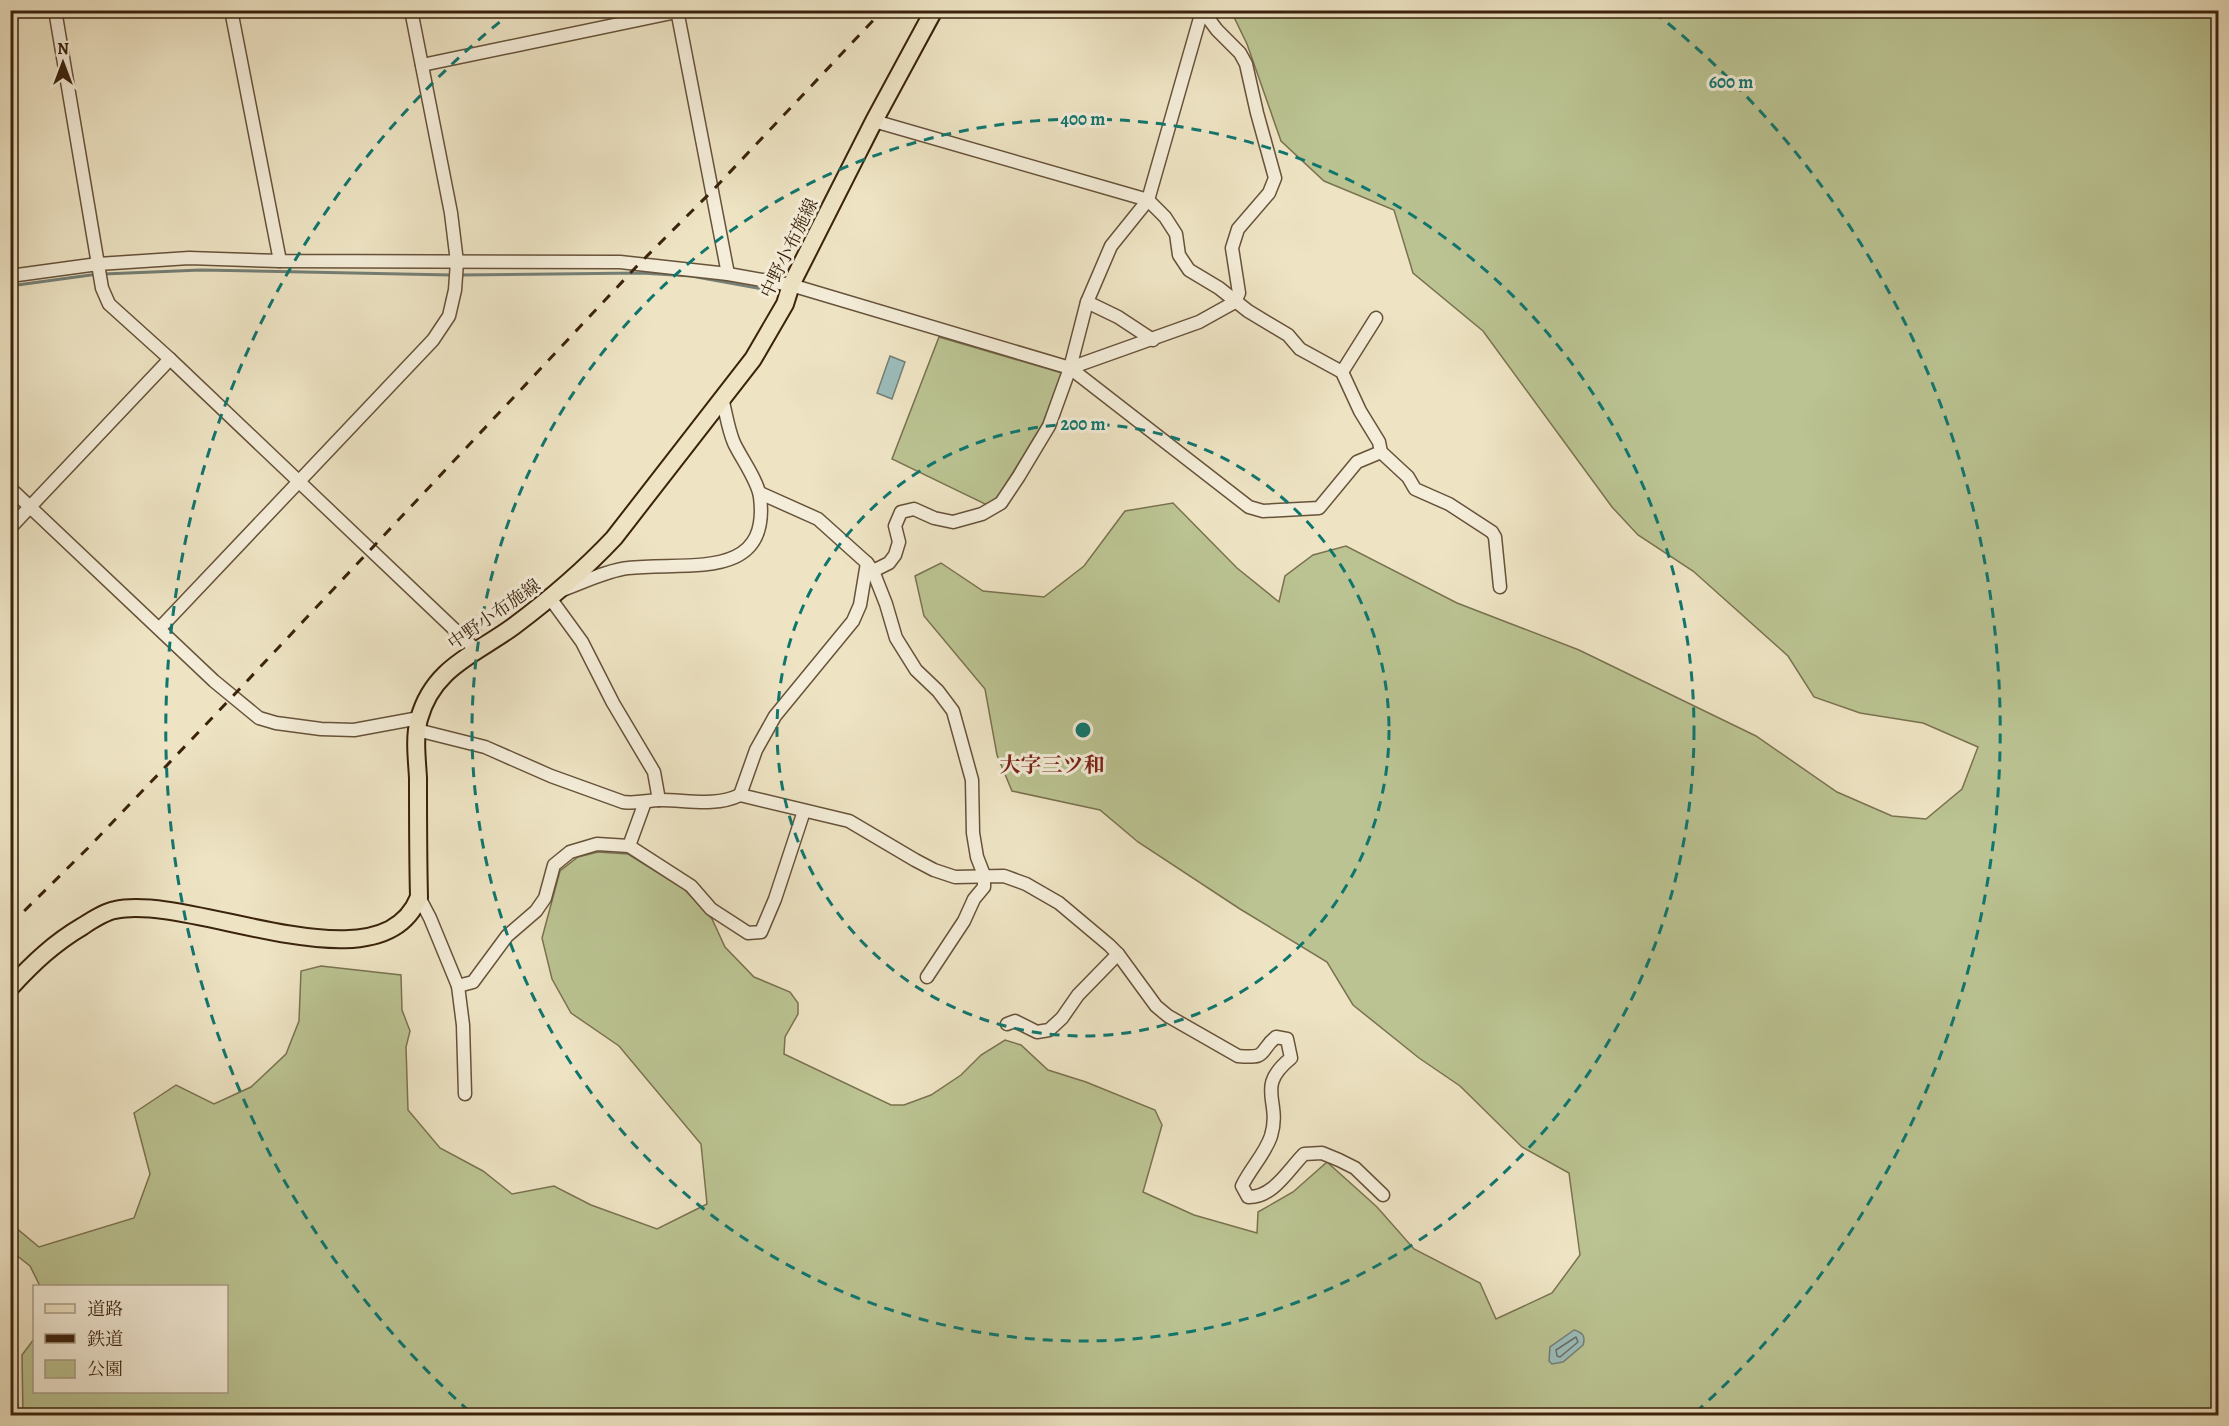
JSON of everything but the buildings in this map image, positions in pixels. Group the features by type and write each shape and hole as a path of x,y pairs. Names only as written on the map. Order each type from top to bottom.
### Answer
{"main road":[{"name":"中野小布施線","path":"419,897 418,724 436,683 449,669 512,627 554,595 614,538 753,359 784,304 791,285 874,121 934,10"},
{"path":"10,988 39,957 62,939 114,910 136,908 169,910 322,940 353,940 385,932 403,922 414,910 419,897"}],"street":[{"path":"55,10 102,288 109,304 170,359 476,650"},
{"path":"231,10 280,261"},
{"path":"160,628 433,340 449,316 455,290 457,262 451,213 411,10"},
{"path":"422,65 680,11 728,274"},
{"path":"870,567 889,563 895,555 899,542 895,525 901,512 914,509 934,518 953,522 982,514 1001,503 1049,426 1070,368 1087,302 1111,246 1149,200 1202,11"},
{"path":"1070,368 1199,322 1235,302 1239,293 1232,248 1238,229 1269,193 1275,178 1246,64 1240,53 1202,11"},
{"path":"874,121 1149,200 1165,217 1176,234 1179,255 1189,270 1288,335 1300,349 1342,372 1360,411 1379,442 1381,452 1408,477 1415,489 1449,504 1492,532 1495,537 1500,587"},
{"path":"10,276 98,264 189,258 280,261 620,262 728,274 791,285 1070,368 1249,507 1263,511 1319,508 1357,462 1381,452"},
{"path":"1087,302 1118,317 1153,340"},
{"path":"1342,372 1376,318"},
{"path":"10,528 170,359"},
{"path":"659,800 654,772 554,595 625,568 720,563 740,557 754,540 761,521 760,494 733,440 722,398"},
{"path":"10,488 214,681 259,718 276,723 321,729 354,730 418,724 484,747 551,776 623,802 717,801 728,800 740,795 849,821 934,870 955,877 1004,876 1026,884 1059,903 1118,954 1156,1006 1168,1016 1238,1056 1250,1057 1263,1054 1276,1037 1287,1039 1291,1058 1279,1068 1272,1079 1270,1093 1273,1123 1270,1137 1242,1186 1248,1197 1258,1197 1267,1192 1304,1154 1322,1154 1355,1168 1383,1195"},
{"path":"760,494 818,519 870,567 896,638 916,669 938,691 953,711 972,780 973,833 977,857 984,875 984,887 974,899 964,921 927,977"},
{"path":"740,795 756,750 775,716 853,621 860,605 870,567"},
{"path":"629,846 645,802"},
{"path":"458,986 473,982 507,936 536,911 545,898 554,865 570,852 597,844 629,846 691,886 711,909 748,933 760,932 775,899 804,811"},
{"path":"419,897 458,986 463,1025 465,1094"},
{"path":"1007,1024 1015,1021 1037,1032 1049,1030 1062,1018 1078,995 1118,954"},
{"path":"10,1400 12,1416"}],"green space":[{"path":"1231,11 2218,11 2218,1415 23,1415 22,1355 33,1340 33,1393 228,1393 228,1285 40,1285 30,1266 11,1251 10,1223 39,1247 134,1218 150,1174 134,1113 176,1085 214,1104 251,1087 286,1054 299,1021 301,971 321,966 401,975 402,1010 410,1031 406,1047 408,1110 440,1148 483,1171 512,1194 554,1186 591,1205 657,1229 707,1204 701,1144 619,1046 571,1013 552,979 542,938 560,871 578,857 598,852 628,854 684,889 712,919 725,947 754,977 790,992 798,1003 798,1014 785,1037 784,1054 891,1105 904,1105 931,1095 961,1075 981,1055 1005,1040 1021,1045 1048,1070 1086,1082 1155,1110 1162,1125 1143,1192 1194,1215 1257,1233 1258,1212 1293,1192 1327,1162 1377,1207 1414,1249 1480,1283 1496,1319 1552,1293 1580,1255 1569,1173 1522,1147 1460,1086 1419,1058 1353,1005 1327,962 1240,909 1138,842 1100,810 1012,791 997,755 985,689 924,616 915,576 941,563 983,591 1044,597 1084,566 1125,511 1173,503 1237,568 1279,602 1285,576 1313,555 1346,546 1457,603 1579,650 1756,736 1837,792 1892,816 1926,819 1962,789 1978,747 1923,723 1860,713 1814,697 1788,656 1693,571 1638,535 1612,507 1483,331 1413,273 1394,210 1324,181 1281,141 1247,44"},
{"path":"939,337 1062,373 1043,423 998,497 987,505 892,459"}],"water":[{"path":"890,356 905,362 892,399 877,393"},
{"path":"1574,1330 1583,1335 1583,1345 1563,1362 1552,1364 1549,1361 1550,1347"}],"waterway":[{"path":"907,77 944,10"},
{"path":"866,155 880,128"},
{"path":"104,274 201,270 451,275"},
{"path":"458,275 641,273 691,276 779,292"},
{"path":"10,286 98,274"}],"railway":[{"path":"10,925 88,848 638,265 713,190 883,10"}],"district":[{"name":"大字三ツ和","path":"1052,765"}]}
